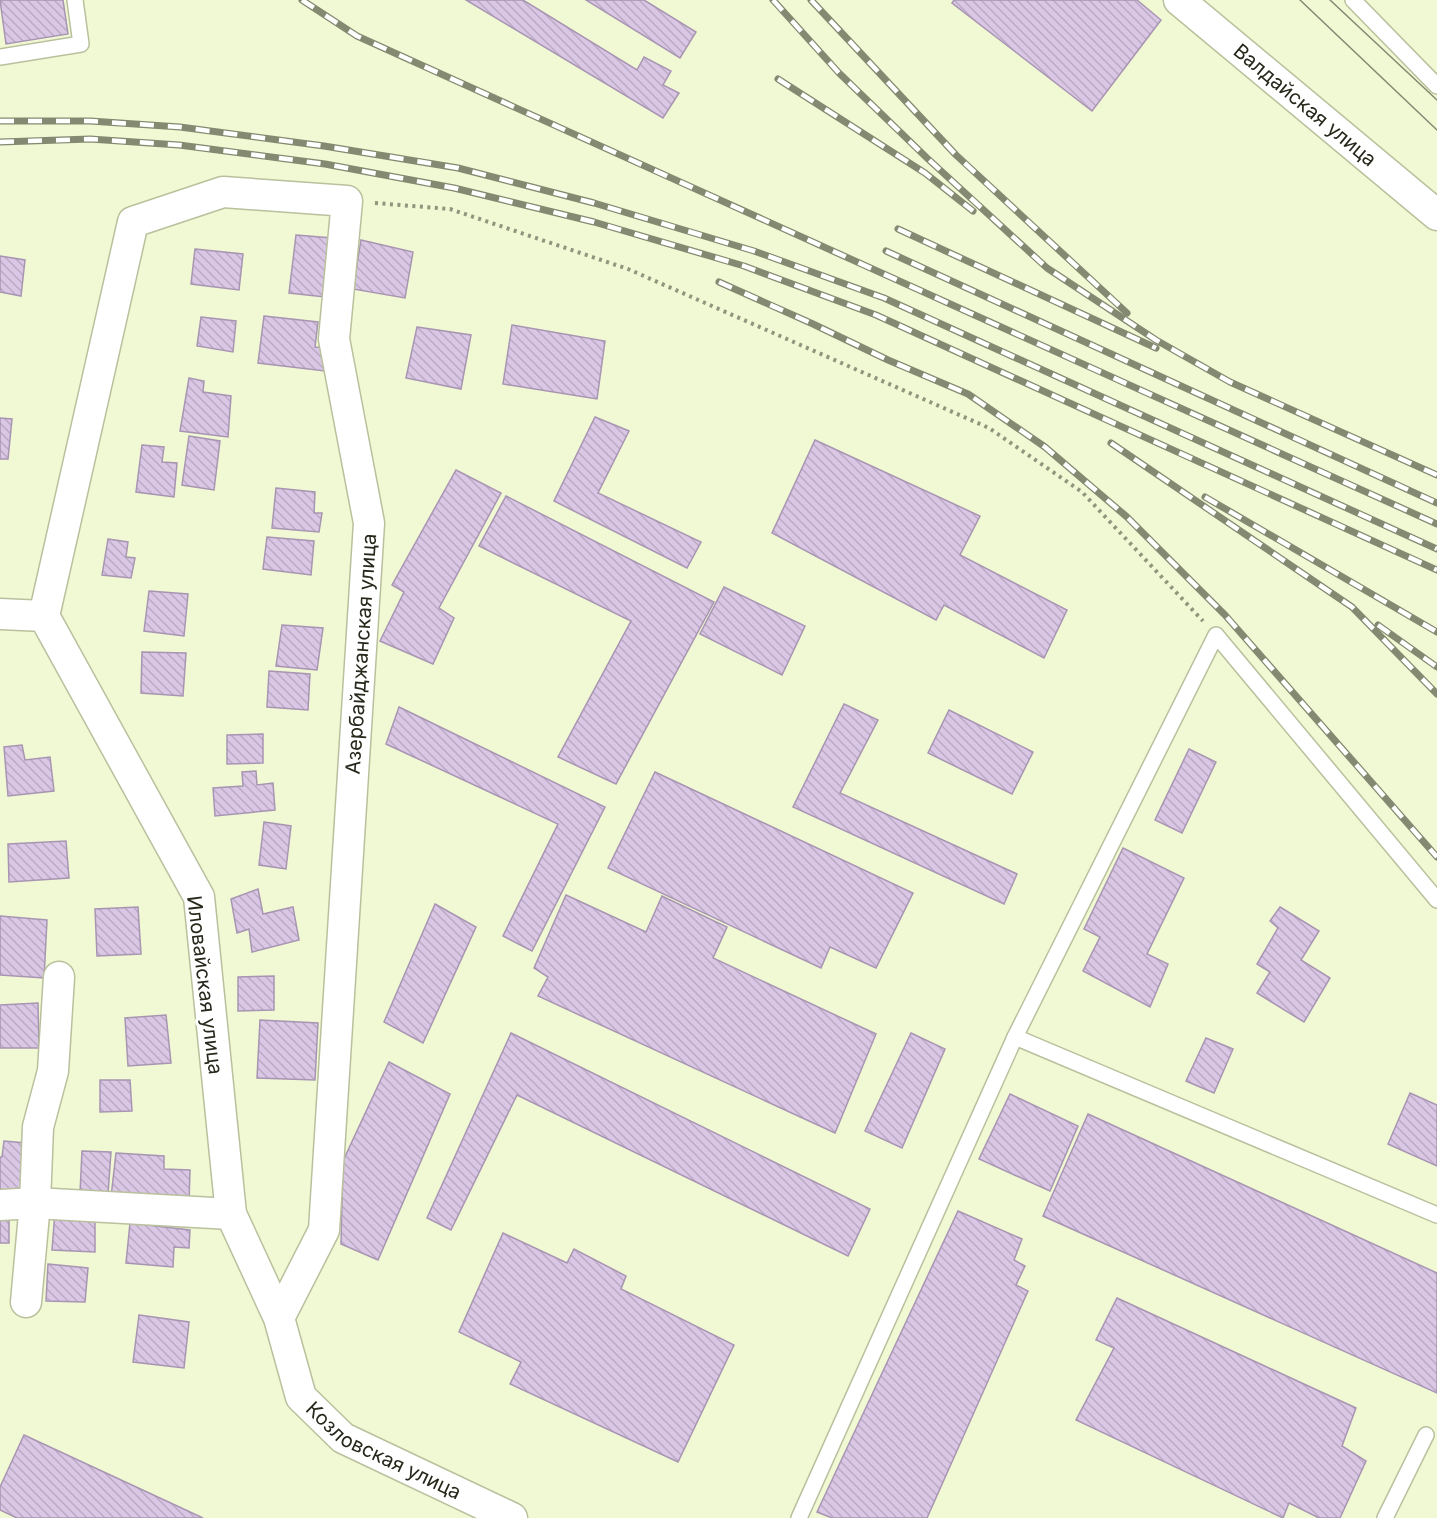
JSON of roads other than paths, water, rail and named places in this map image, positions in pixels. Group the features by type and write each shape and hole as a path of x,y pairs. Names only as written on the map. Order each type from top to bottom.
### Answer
{"street":[{"name":"Валдайская улица","path":"1179,0 1433,212"},
{"name":"Азербайджанская улица","path":"44,616 133,222 223,192 348,201 334,339 369,523 324,1230 279,1318"},
{"path":"0,614 44,616"},
{"name":"Иловайская улица","path":"44,616 198,897 231,1214 279,1318"},
{"path":"26,1302 35,1203 38,1127 53,1071 59,977"},
{"path":"0,1205 35,1203 231,1214"},
{"name":"Козловская улица","path":"279,1318 301,1397 343,1438 512,1518"}],"lane":[{"path":"0,57 81,44 75,0"},
{"path":"1353,0 1437,86"},
{"path":"798,1518 1015,1037 1216,635 1437,900"},
{"path":"1015,1037 1437,1215"},
{"path":"1384,1518 1426,1435"}],"tram line":[{"path":"1300,0 1437,130"},
{"path":"1330,0 1437,100"}],"railway":[{"path":"302,0 357,36 1437,524"},
{"path":"773,0 839,73 927,158 1047,268 1156,340 1230,382 1437,475"},
{"path":"811,0 956,155 1127,313"},
{"path":"778,79 925,173 973,211"},
{"path":"0,121 90,121 180,127 324,146 458,168 594,203 754,251 884,298 1437,549"},
{"path":"0,142 90,139 179,145 325,164 454,188 594,222 744,266 876,315 1437,570"},
{"path":"898,229 1156,348"},
{"path":"886,251 1437,503"},
{"path":"719,282 888,360 968,394 1045,447 1127,517 1225,615 1437,857"},
{"path":"1111,443 1352,607 1437,694"},
{"path":"1205,497 1437,632"},
{"path":"1378,625 1437,667"}]}
